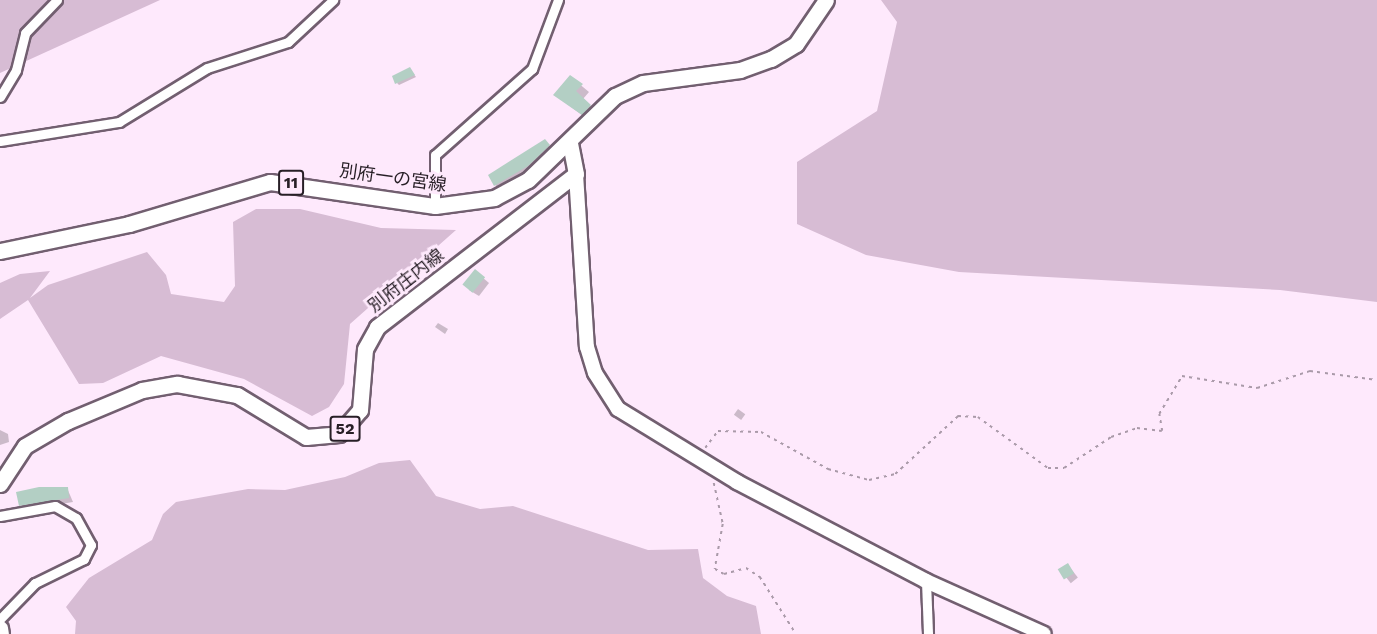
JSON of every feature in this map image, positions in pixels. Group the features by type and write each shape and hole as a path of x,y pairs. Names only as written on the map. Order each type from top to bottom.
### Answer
{"main road":[{"name":"別府一の宮線","path":"0,251 129,224 270,182 435,206 494,198 528,180 570,142 615,96 643,83 740,70 771,59 796,44 826,0"},
{"path":"570,142 576,174"},
{"name":"別府庄内線","path":"0,484 25,446 68,421 142,390 177,384 237,395 306,437 339,434 360,410 365,349 377,327 576,174"},
{"path":"0,628 1,634"}],"street":[{"path":"0,97 16,70 25,33 57,0"},
{"path":"0,141 119,122 207,68 288,42 333,0"},
{"path":"435,206 435,155 532,69 558,0"},
{"path":"576,174 580,278 595,373 618,409 639,426 711,468 926,581 1044,634"},
{"path":"0,516 55,506 76,519 91,545 84,559 35,583 0,619"},
{"path":"926,581 928,634"}],"path":[{"path":"796,634 760,577 746,568 724,574 715,569 723,524 704,446 718,431 761,432 828,469 869,480 895,474 958,416 978,417 1048,468 1064,468 1111,437 1137,428 1162,431 1159,414 1182,376 1257,388 1310,371 1377,380"}],"shaded area":[{"path":"0,0 160,0 0,73"},
{"path":"881,0 1377,0 1377,302 1280,290 959,272 866,255 797,224 797,162 877,111 897,22"},
{"path":"256,209 300,209 381,228 456,230 350,324 344,384 329,407 312,416 244,379 161,356 103,383 79,384 28,300 0,319 0,283 20,274 50,271 30,298 48,285 147,252 166,275 171,294 224,302 235,286 233,222"},
{"path":"410,460 436,496 480,509 513,506 648,550 698,549 703,578 727,596 756,606 761,634 75,634 76,621 66,607 89,578 152,540 163,514 176,502 248,489 285,490 345,477 379,463"}],"building":[{"path":"410,67 415,75 395,84 392,76"},
{"path":"570,75 583,84 576,91 591,105 582,115 553,95"},
{"path":"545,139 550,145 528,166 494,186 488,175"},
{"path":"475,269 485,277 473,293 462,285"},
{"path":"39,487 68,487 69,498 19,506 16,492"},
{"path":"1068,563 1074,573 1064,579 1058,569"}]}
